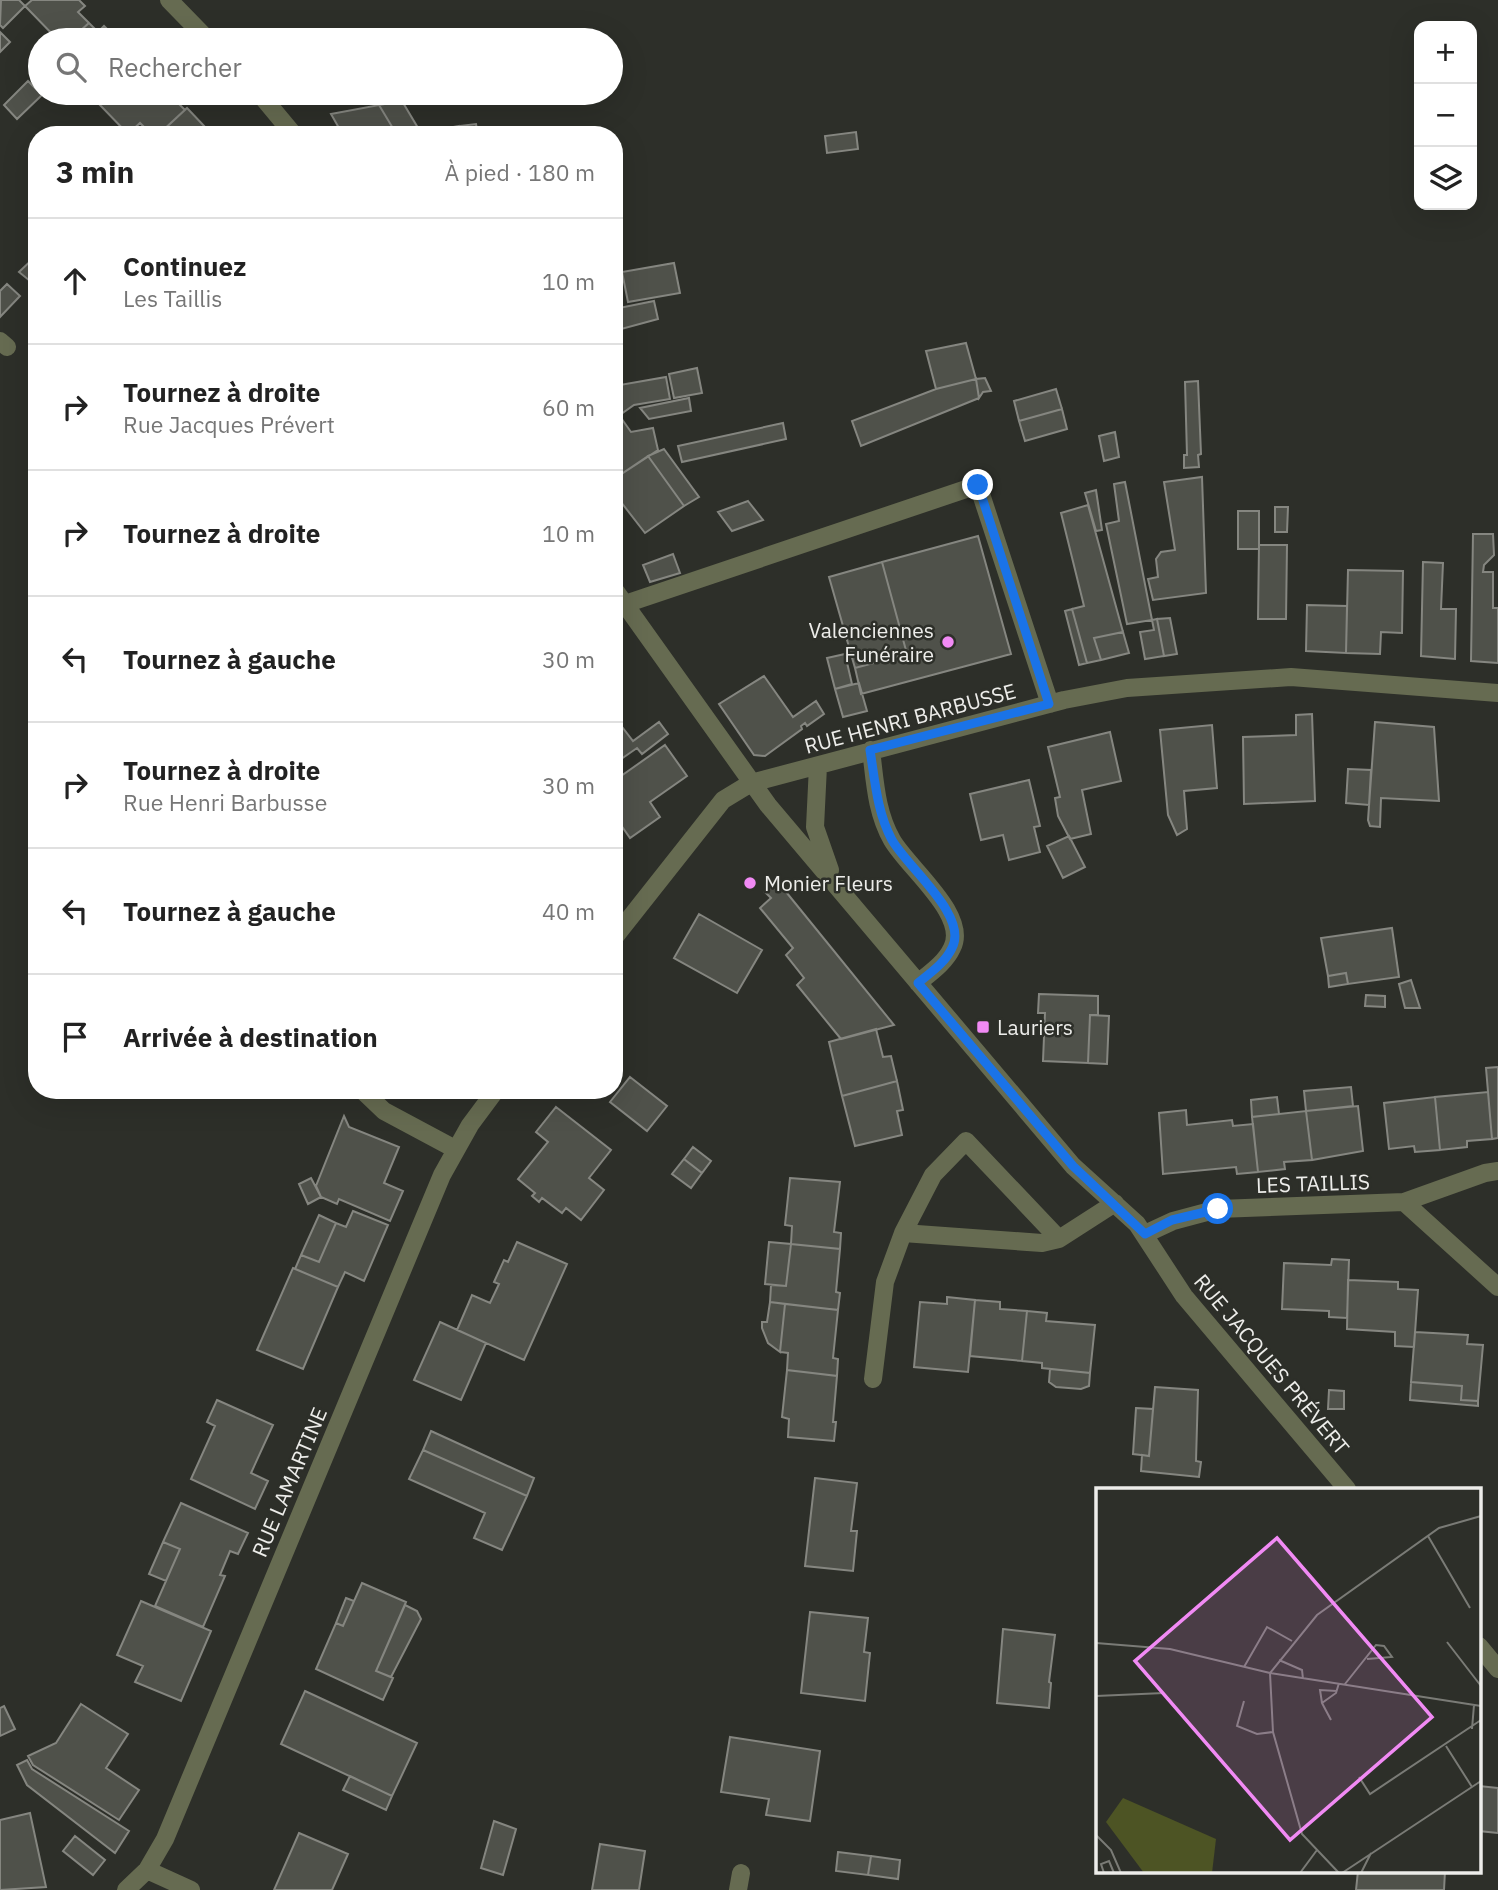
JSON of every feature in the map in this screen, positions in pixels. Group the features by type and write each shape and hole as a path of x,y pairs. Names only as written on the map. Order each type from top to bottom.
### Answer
{"street":[{"path":"169,0 196,28"},
{"path":"269,105 286,126"},
{"path":"623,595 978,485 1049,704"},
{"name":"RUE JACQUES PRÉVERT","path":"623,600 751,783 1073,1166 1145,1234 1184,1296 1346,1488"},
{"name":"RUE HENRI BARBUSSE","path":"751,783 1049,704 1127,688 1254,677 1338,678 1498,693"},
{"path":"870,750 883,822 901,855 949,911 956,930 954,946 947,956 918,983"},
{"name":"RUE JACQUES PRÉVERT","path":"818,766 814,827 836,887"},
{"path":"623,927 717,807 751,783"},
{"path":"371,1099 384,1111 456,1149"},
{"name":"RUE LAMARTINE","path":"126,1890 147,1870 165,1839 456,1149 489,1099"},
{"path":"873,1380 885,1282 903,1233 933,1175 966,1141 1059,1239"},
{"name":"LES TAILLIS","path":"1145,1234 1172,1220 1218,1209 1404,1202 1498,1171"},
{"path":"1404,1202 1498,1287"},
{"path":"903,1233 1026,1244 1059,1239 1115,1203"},
{"path":"1480,1647 1498,1669"},
{"path":"147,1870 191,1890"}],"building":[{"path":"1,0 19,0 25,6 3,28 0,25"},
{"path":"32,0 79,0 85,6 78,12 89,23 83,28 46,28 25,6"},
{"path":"0,32 10,42 0,52"},
{"path":"28,81 28,105 32,105 17,119 4,105"},
{"path":"100,105 180,105 185,110 168,126 143,126 140,123 137,126 120,126"},
{"path":"379,105 404,105 417,126 392,126"},
{"path":"379,105 392,126 338,126 331,114"},
{"path":"187,108 204,126 167,126"},
{"path":"856,132 858,149 827,153 825,136"},
{"path":"674,263 680,293 628,302 623,272"},
{"path":"28,264 28,279 19,272"},
{"path":"7,284 20,296 0,317 0,291"},
{"path":"654,301 658,319 623,329 623,307"},
{"path":"966,343 976,379 936,389 926,351"},
{"path":"697,368 702,393 674,398 669,374"},
{"path":"666,377 670,399 634,405 623,413 623,384"},
{"path":"985,378 991,391 983,392 979,398 976,379"},
{"path":"976,379 979,398 861,446 852,421 936,389"},
{"path":"1198,381 1201,454 1198,455 1199,467 1184,468 1184,455 1187,455 1185,382"},
{"path":"1056,389 1062,409 1019,421 1014,401"},
{"path":"689,398 691,411 649,419 640,408"},
{"path":"1062,409 1067,429 1025,441 1019,421"},
{"path":"623,421 631,432 653,428 658,450 623,473"},
{"path":"783,423 786,439 682,462 678,446"},
{"path":"1115,432 1119,457 1104,461 1099,436"},
{"path":"664,449 699,497 684,506 648,456"},
{"path":"648,456 684,506 645,533 623,505 623,473"},
{"path":"1202,477 1206,593 1153,600 1148,579 1158,577 1156,559 1161,552 1175,550 1164,482"},
{"path":"1125,482 1152,620 1127,624 1106,524 1119,521 1114,484"},
{"path":"1096,490 1102,530 1096,531 1085,493"},
{"path":"748,501 763,520 732,531 718,512"},
{"path":"1088,505 1123,632 1094,638 1101,660 1087,663 1072,609 1084,606 1061,513"},
{"path":"1275,507 1288,507 1287,532 1275,532"},
{"path":"1238,511 1259,511 1259,549 1238,549"},
{"path":"1473,534 1493,534 1494,555 1484,565 1483,572 1493,572 1493,608 1498,608 1498,663 1471,661"},
{"path":"978,536 1011,654 861,694 855,668 907,654 882,562"},
{"path":"1259,545 1287,545 1286,619 1258,619"},
{"path":"673,554 680,573 650,582 643,565"},
{"path":"882,562 907,654 855,668 829,577"},
{"path":"1423,562 1443,563 1441,609 1456,609 1455,659 1421,656"},
{"path":"1348,570 1403,571 1402,633 1381,632 1380,654 1346,653"},
{"path":"1307,605 1347,606 1346,653 1306,651"},
{"path":"1072,609 1087,663 1079,665 1065,611"},
{"path":"1170,618 1177,654 1164,656 1157,619"},
{"path":"1157,619 1164,656 1145,659 1140,632 1154,630 1152,620"},
{"path":"1123,632 1129,653 1101,660 1094,638"},
{"path":"845,654 852,684 835,689 827,658"},
{"path":"764,676 793,717 816,701 824,714 807,726 805,723 801,726 802,729 765,756 754,755 719,704"},
{"path":"859,683 867,711 843,717 835,689"},
{"path":"1312,714 1315,801 1244,804 1243,737 1296,735 1296,715"},
{"path":"659,722 668,734 642,754 637,748 623,758 623,728 633,741"},
{"path":"1375,722 1434,727 1439,801 1381,798 1380,827 1370,826 1368,820"},
{"path":"1212,725 1217,788 1184,791 1187,829 1177,835 1168,815 1160,730"},
{"path":"1110,732 1121,781 1082,790 1091,834 1070,839 1058,816 1055,798 1060,797 1048,747"},
{"path":"665,745 687,776 650,802 660,817 630,838 623,828 623,775"},
{"path":"1348,769 1371,770 1369,805 1346,803"},
{"path":"1029,780 1040,826 1034,827 1040,852 1009,860 1003,835 981,840 970,794"},
{"path":"1069,836 1085,867 1063,878 1047,846"},
{"path":"778,882 894,1025 841,1039 797,985 804,978 786,955 793,948 760,908 771,898 765,892"},
{"path":"699,914 762,950 737,993 674,958"},
{"path":"1392,928 1399,977 1348,984 1346,973 1328,976 1321,938"},
{"path":"1346,973 1348,984 1329,987 1328,976"},
{"path":"1411,980 1420,1008 1405,1008 1399,984"},
{"path":"1039,994 1098,996 1098,1015 1090,1015 1088,1063 1043,1061 1045,1013 1038,1013"},
{"path":"1366,995 1385,996 1385,1007 1365,1006"},
{"path":"1090,1015 1109,1016 1107,1064 1088,1063"},
{"path":"876,1029 883,1057 891,1056 897,1081 842,1096 829,1042"},
{"path":"1498,1067 1498,1138 1492,1139 1486,1068"},
{"path":"630,1077 667,1106 647,1131 610,1102 612,1099 623,1099 623,1086"},
{"path":"897,1081 903,1110 897,1111 902,1135 855,1146 842,1096"},
{"path":"1351,1087 1353,1106 1306,1111 1304,1091"},
{"path":"1488,1092 1492,1139 1467,1141 1467,1147 1440,1150 1435,1097"},
{"path":"1277,1097 1279,1114 1252,1117 1251,1100"},
{"path":"1435,1097 1440,1150 1415,1152 1414,1146 1389,1149 1384,1103"},
{"path":"1358,1106 1363,1151 1312,1160 1306,1111"},
{"path":"556,1107 611,1150 589,1178 604,1190 581,1220 566,1208 562,1213 542,1198 539,1202 532,1196 535,1193 518,1179 548,1142 536,1132"},
{"path":"1186,1110 1187,1125 1232,1120 1233,1126 1253,1124 1258,1172 1237,1174 1236,1167 1163,1174 1159,1113"},
{"path":"1306,1111 1312,1160 1284,1162 1285,1169 1258,1172 1252,1117"},
{"path":"344,1116 349,1127 399,1147 384,1183 403,1191 390,1221 339,1199 337,1204 321,1197 316,1186"},
{"path":"693,1147 711,1161 702,1173 684,1159"},
{"path":"684,1159 702,1173 691,1188 672,1174"},
{"path":"311,1178 321,1197 308,1204 299,1184"},
{"path":"790,1178 840,1182 834,1232 841,1233 840,1249 791,1244 792,1226 785,1225"},
{"path":"353,1211 388,1225 364,1281 345,1272 338,1287 295,1269 301,1255 319,1262 336,1223 346,1227"},
{"path":"319,1215 336,1223 319,1262 301,1255"},
{"path":"517,1242 567,1264 524,1360 457,1330 472,1295 490,1303 499,1284 494,1282 504,1260 508,1262"},
{"path":"769,1242 791,1244 786,1286 765,1284"},
{"path":"791,1244 840,1249 836,1292 840,1293 838,1310 770,1302 771,1285 786,1286"},
{"path":"1332,1259 1349,1260 1347,1318 1329,1317 1329,1311 1282,1309 1284,1263 1331,1265"},
{"path":"293,1268 338,1287 303,1369 257,1350"},
{"path":"1348,1280 1398,1282 1398,1289 1418,1290 1414,1347 1395,1346 1395,1332 1347,1329"},
{"path":"947,1297 975,1300 968,1372 914,1367 920,1302 947,1304"},
{"path":"975,1300 1000,1302 1000,1309 1027,1311 1022,1361 970,1356"},
{"path":"770,1302 785,1304 780,1352 768,1343 762,1328 762,1322 767,1322"},
{"path":"785,1304 838,1310 833,1358 838,1359 837,1376 787,1370 788,1353 780,1352"},
{"path":"1027,1311 1047,1313 1046,1321 1095,1325 1090,1373 1042,1368 1042,1363 1022,1361"},
{"path":"440,1322 486,1343 461,1400 414,1380"},
{"path":"1415,1332 1468,1335 1467,1344 1483,1345 1478,1401 1461,1400 1462,1386 1411,1382"},
{"path":"1050,1369 1090,1373 1089,1386 1081,1389 1056,1387 1049,1382"},
{"path":"787,1370 837,1376 834,1441 788,1437 789,1419 782,1417"},
{"path":"1411,1382 1462,1386 1461,1400 1478,1401 1478,1406 1410,1400"},
{"path":"1155,1387 1198,1390 1196,1461 1201,1462 1199,1477 1141,1471 1142,1455 1149,1456"},
{"path":"1329,1390 1344,1391 1344,1409 1328,1409"},
{"path":"217,1400 273,1425 251,1473 268,1481 255,1509 191,1479 215,1426 207,1422"},
{"path":"1136,1408 1153,1409 1149,1456 1133,1454"},
{"path":"431,1431 534,1478 527,1496 423,1450"},
{"path":"423,1450 527,1496 502,1550 474,1538 485,1513 409,1479"},
{"path":"815,1478 857,1483 851,1531 857,1531 853,1571 805,1566"},
{"path":"181,1503 248,1533 238,1554 230,1551 220,1575 225,1576 203,1627 155,1606 180,1549 163,1542"},
{"path":"163,1542 180,1549 166,1581 149,1574"},
{"path":"362,1583 406,1602 376,1671 393,1678 383,1700 316,1669 336,1623 343,1626"},
{"path":"346,1598 354,1601 343,1626 336,1623"},
{"path":"141,1601 211,1631 181,1701 135,1682 143,1666 117,1655"},
{"path":"405,1605 417,1611 421,1619 391,1677 376,1671"},
{"path":"810,1612 868,1618 864,1652 870,1653 865,1701 801,1693"},
{"path":"1003,1629 1055,1635 1049,1682 1049,1708 997,1703"},
{"path":"305,1691 417,1743 392,1796 281,1744"},
{"path":"81,1704 128,1734 106,1768 139,1790 119,1820 33,1765 28,1756 56,1743"},
{"path":"4,1706 15,1729 0,1736 0,1708"},
{"path":"730,1737 820,1751 810,1821 766,1815 769,1799 721,1792"},
{"path":"27,1760 32,1769 129,1831 115,1853 27,1785 17,1765"},
{"path":"350,1776 392,1796 386,1810 343,1790"},
{"path":"1480,1786 1498,1788 1498,1833 1480,1831"},
{"path":"30,1813 46,1887 0,1890 0,1820"},
{"path":"494,1821 516,1829 503,1875 481,1868"},
{"path":"299,1833 348,1854 332,1890 274,1890"},
{"path":"75,1836 105,1860 93,1875 63,1851"},
{"path":"600,1844 645,1851 639,1890 592,1890"},
{"path":"838,1852 871,1856 868,1875 836,1871"},
{"path":"871,1856 900,1860 898,1879 868,1875"},
{"path":"1358,1872 1445,1872 1444,1890 1356,1890"}],"place":[{"name":"Valenciennes Funéraire","path":"948,642"},
{"name":"Monier Fleurs","path":"750,883"},
{"name":"Lauriers","path":"983,1027"}],"route":[{"path":"978,485 1049,704 870,750 878,807 883,822 901,855 949,911 956,930 954,946 947,956 918,983 1073,1166 1145,1234 1172,1220 1218,1209"}]}
